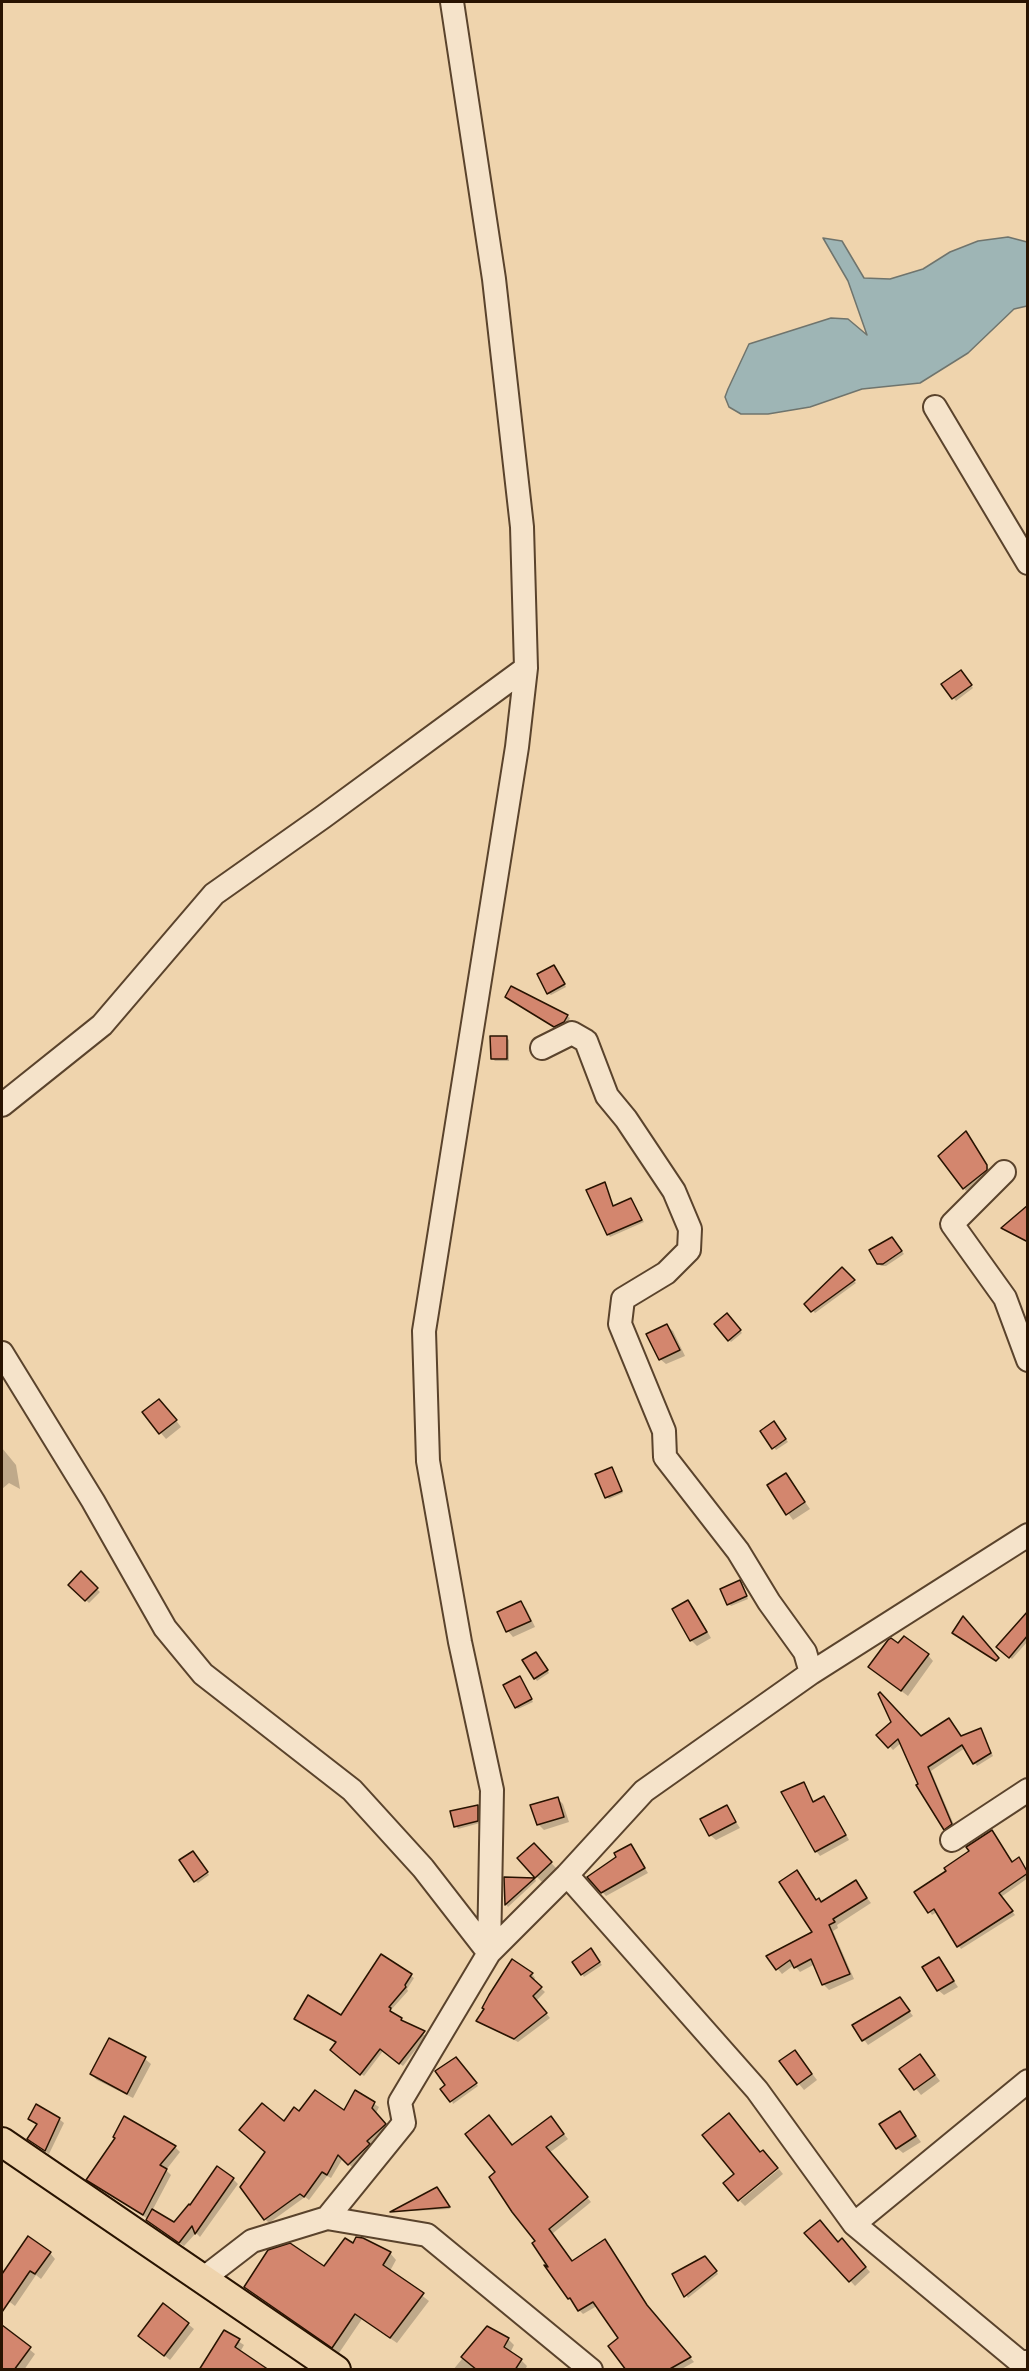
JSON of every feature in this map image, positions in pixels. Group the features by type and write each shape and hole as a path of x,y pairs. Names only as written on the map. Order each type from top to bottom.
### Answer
{"main road":[{"path":"2,2142 336,2370"}],"street":[{"path":"452,2 497,303 522,527 526,668 517,747 424,1331 428,1461 460,1642 492,1790 489,1953"},
{"path":"935,407 1028,563"},
{"path":"2,1105 102,1025 213,894 323,817 526,668"},
{"path":"542,1048 572,1033 586,1041 607,1096 626,1119 674,1191 690,1229 689,1250 666,1273 623,1299 620,1324 664,1431 665,1456 738,1551 769,1602 805,1652 811,1673"},
{"path":"1004,1172 952,1224 1005,1298 1028,1360"},
{"path":"2,1353 93,1501 165,1628 203,1674 352,1791 423,1868 489,1953"},
{"path":"327,2218 404,2123 400,2102 489,1953 567,1875 644,1791 811,1673 1028,1535"},
{"path":"952,1840 1028,1790"},
{"path":"567,1875 757,2090 854,2224 1020,2362 1028,2362"},
{"path":"854,2224 1028,2080"},
{"path":"204,2278 252,2241 327,2218 427,2235 591,2370"}],"water":[{"path":"1008,237 1027,242 1027,306 1014,309 968,353 920,383 862,389 810,407 768,414 741,414 729,407 725,397 749,344 831,318 848,319 867,335 848,281 823,238 842,241 864,278 890,279 923,269 950,252 978,241"}],"building":[{"path":"961,670 972,685 952,699 941,684"},
{"path":"554,965 565,984 547,994 537,974"},
{"path":"511,986 568,1015 564,1022 554,1027 505,997"},
{"path":"490,1036 507,1036 507,1059 491,1059"},
{"path":"966,1131 987,1165 987,1170 963,1189 938,1156"},
{"path":"605,1182 613,1206 631,1198 642,1220 607,1235 586,1190"},
{"path":"1028,1205 1028,1242 1001,1228"},
{"path":"892,1237 902,1251 883,1264 877,1264 869,1250"},
{"path":"842,1267 855,1280 811,1312 804,1304"},
{"path":"727,1313 741,1330 728,1341 714,1324"},
{"path":"667,1324 680,1350 659,1360 646,1334"},
{"path":"159,1399 177,1420 159,1434 142,1412"},
{"path":"774,1421 786,1439 772,1449 760,1431"},
{"path":"612,1467 622,1491 605,1498 595,1474"},
{"path":"786,1473 805,1502 786,1515 767,1485"},
{"path":"81,1571 98,1588 85,1601 68,1585"},
{"path":"740,1580 747,1596 727,1605 720,1589"},
{"path":"688,1600 707,1632 690,1641 672,1609"},
{"path":"521,1601 531,1621 506,1632 497,1612"},
{"path":"1028,1611 1028,1635 1009,1658 996,1647"},
{"path":"963,1616 999,1658 996,1661 952,1633"},
{"path":"904,1636 929,1654 901,1691 868,1667 888,1640 891,1638 898,1643"},
{"path":"536,1652 548,1670 534,1679 522,1660"},
{"path":"520,1676 532,1699 515,1708 503,1685"},
{"path":"880,1692 921,1736 949,1718 961,1736 981,1728 991,1753 973,1764 962,1745 928,1767 952,1824 944,1830 916,1785 918,1784 898,1739 888,1748 876,1735 891,1722 878,1694"},
{"path":"804,1782 813,1802 824,1796 846,1835 815,1852 781,1792"},
{"path":"558,1797 564,1817 537,1825 530,1805"},
{"path":"478,1805 478,1821 454,1827 450,1811"},
{"path":"727,1805 736,1822 709,1836 700,1819"},
{"path":"992,1830 1012,1862 1019,1857 1028,1873 999,1893 1013,1911 957,1947 934,1909 928,1913 914,1892 946,1871 944,1868 969,1851 966,1847"},
{"path":"534,1843 552,1862 535,1878 517,1858"},
{"path":"631,1844 645,1868 601,1893 587,1877 616,1857 614,1853"},
{"path":"193,1851 208,1872 194,1882 179,1860"},
{"path":"797,1870 816,1900 819,1898 821,1902 856,1880 867,1898 833,1919 835,1922 829,1925 850,1974 822,1985 811,1959 794,1968 790,1960 776,1970 766,1956 812,1932 779,1882"},
{"path":"504,1877 535,1878 505,1905"},
{"path":"591,1948 600,1962 581,1975 572,1962"},
{"path":"381,1954 412,1974 406,1987 389,2007 390,2011 402,2018 401,2020 425,2031 399,2064 380,2049 360,2075 330,2050 336,2042 294,2019 308,1995 341,2015"},
{"path":"939,1957 954,1981 937,1991 922,1967"},
{"path":"512,1959 533,1973 530,1976 542,1987 533,1996 547,2013 514,2039 476,2021 489,1995"},
{"path":"900,1997 910,2011 862,2041 852,2025"},
{"path":"109,2038 146,2057 127,2094 90,2074"},
{"path":"795,2050 812,2074 797,2085 779,2061"},
{"path":"920,2054 935,2075 914,2090 899,2069"},
{"path":"456,2057 477,2083 450,2102 440,2089 445,2085 435,2071"},
{"path":"315,2090 344,2110 355,2090 375,2102 372,2108 386,2124 367,2141 370,2144 348,2165 338,2155 327,2175 322,2172 304,2197 300,2194 264,2220 240,2187 265,2152 239,2130 262,2103 284,2121 294,2107 299,2111"},
{"path":"36,2104 60,2118 45,2151 27,2139 37,2124 28,2119"},
{"path":"900,2111 916,2136 896,2149 879,2124"},
{"path":"729,2113 760,2152 763,2150 778,2168 738,2201 723,2183 734,2174 702,2135"},
{"path":"489,2115 512,2145 551,2116 564,2134 546,2147 588,2197 549,2229 572,2261 605,2239 647,2305 691,2357 668,2370 626,2370 608,2346 618,2338 593,2302 578,2311 570,2298 568,2299 544,2265 548,2267 532,2243 535,2241 489,2177 495,2172 465,2134"},
{"path":"124,2116 176,2146 160,2165 167,2169 143,2215 86,2180 115,2138 113,2137"},
{"path":"217,2166 234,2178 195,2234 192,2226 179,2243 146,2220 152,2209 174,2222 190,2205"},
{"path":"437,2187 450,2207 390,2212"},
{"path":"820,2220 838,2242 842,2238 866,2267 849,2282 804,2233"},
{"path":"28,2236 51,2252 35,2274 30,2271 2,2312 2,2274"},
{"path":"356,2237 363,2238 391,2252 383,2265 424,2293 390,2338 355,2314 332,2348 244,2287 268,2250 290,2243 324,2266 345,2238 353,2243"},
{"path":"705,2256 717,2271 684,2297 672,2274"},
{"path":"163,2303 189,2323 164,2356 138,2336"},
{"path":"2,2325 31,2347 14,2370 2,2370"},
{"path":"487,2326 509,2338 504,2347 522,2359 515,2370 477,2370 461,2357"},
{"path":"224,2330 240,2339 235,2347 269,2370 199,2370"}]}
